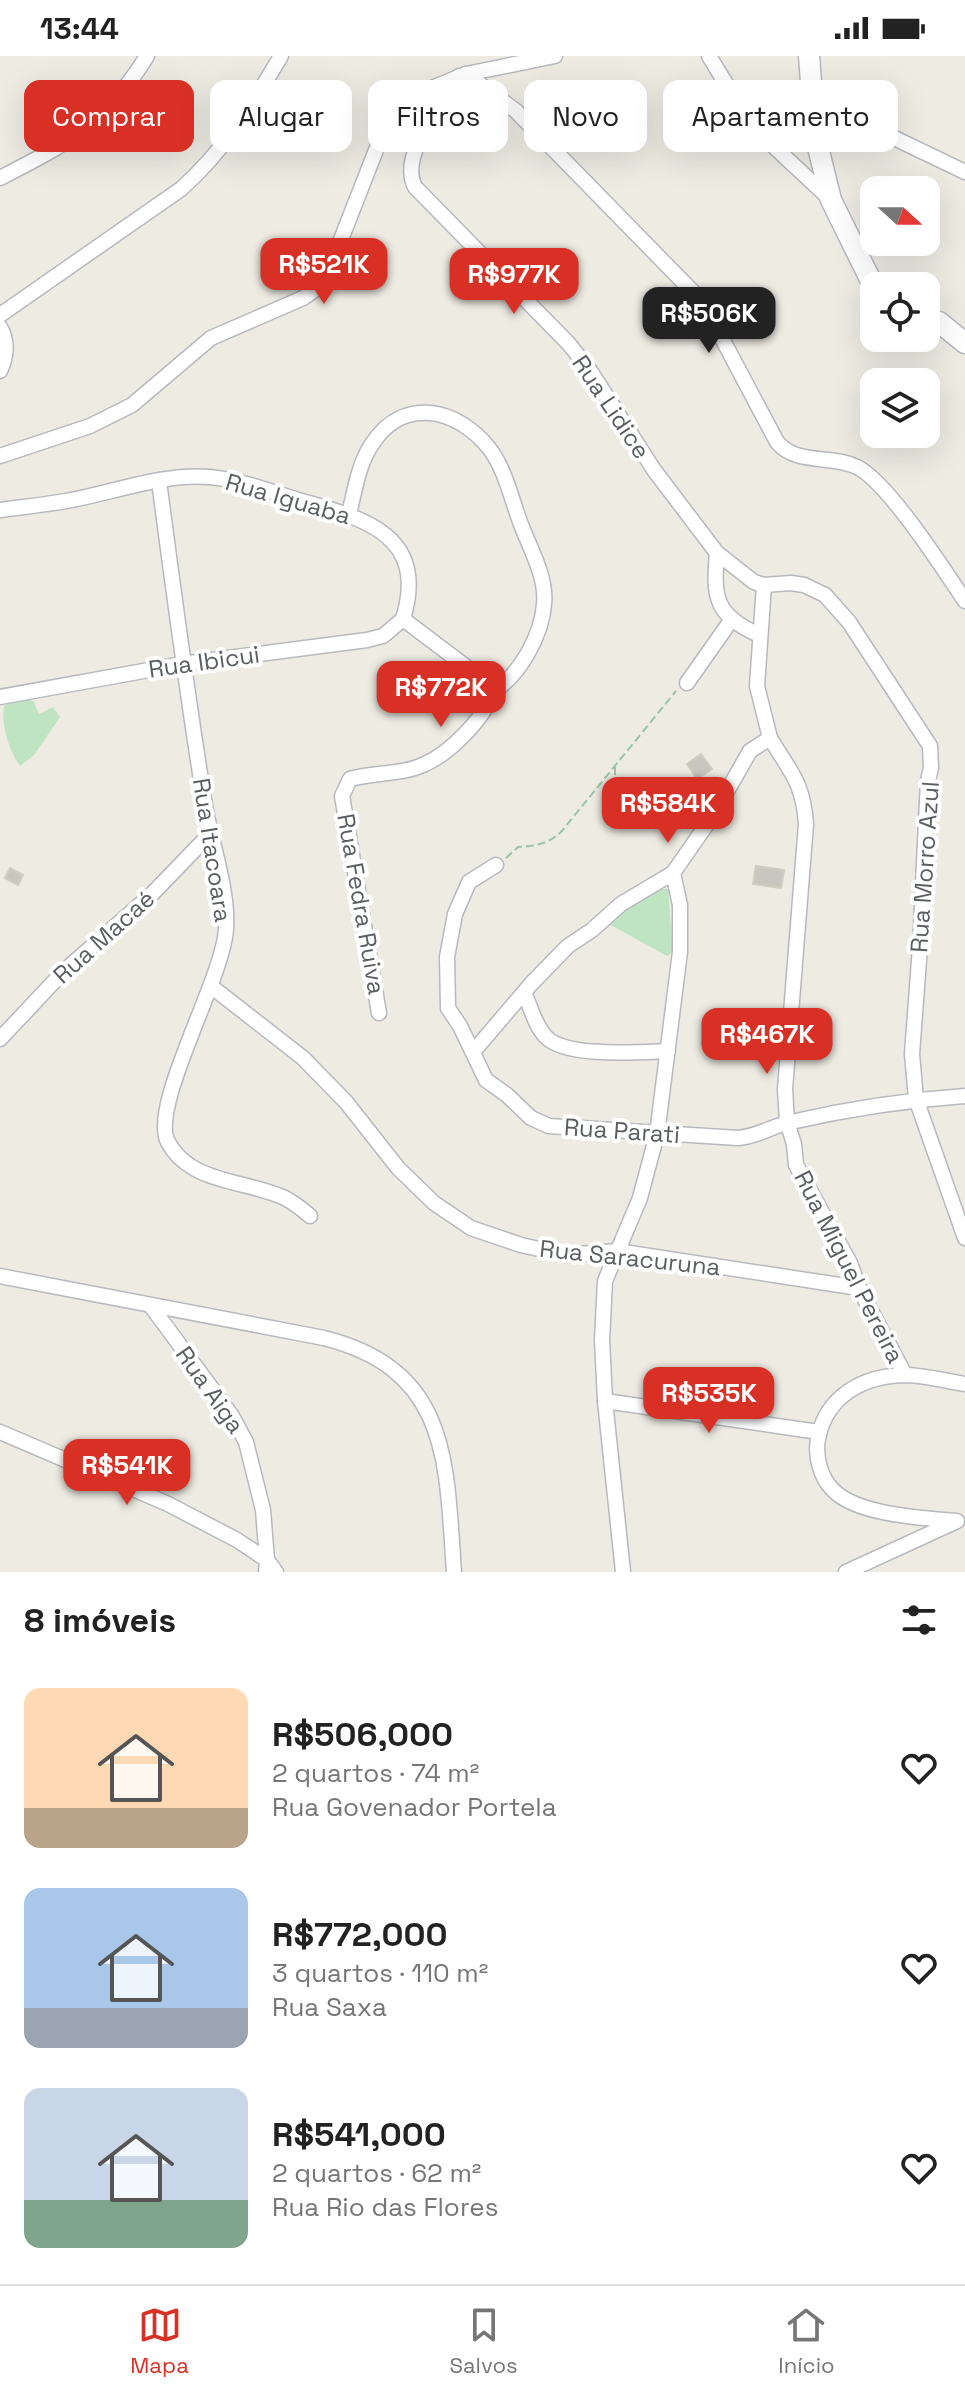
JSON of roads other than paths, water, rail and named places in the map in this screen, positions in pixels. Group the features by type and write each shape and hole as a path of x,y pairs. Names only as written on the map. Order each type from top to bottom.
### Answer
{"main road":[{"path":"809,56 810,80"},
{"path":"819,152 831,200 867,272"},
{"path":"940,326 965,343"}],"street":[{"path":"0,178 59,148 82,132 124,92 147,56"},
{"path":"0,315 181,189 204,168 249,109 281,56"},
{"path":"0,456 80,430 132,405 211,338 303,298 317,288 333,260 385,127 402,106 417,94 462,75 555,56"},
{"path":"709,56 752,126 831,200"},
{"path":"462,75 516,111 693,292 708,312 784,451 800,457 845,463 868,474 928,546 965,601"},
{"name":"Rua Lidice","path":"462,75 415,150 410,172 415,187 569,344 591,372 654,470 717,553 759,584"},
{"path":"898,140 965,172"},
{"path":"940,323 965,330"},
{"path":"0,327 6,337 7,349 0,371"},
{"path":"349,514 364,458 378,434 390,423 417,412 433,412 472,430 490,449 501,468 538,570 545,602 536,636 520,663 510,677 493,691 485,681 403,619"},
{"name":"Rua Iguaba","path":"0,510 66,501 159,481 210,477 248,485 349,514 387,535 401,551 408,569 411,588 403,619"},
{"name":"Rua Itacoara","path":"159,481 182,664 209,835 226,906 226,931 212,987 171,1086 166,1108 166,1139 176,1154 203,1173 284,1198 310,1216"},
{"path":"717,553 715,596 738,626 759,635"},
{"path":"473,1052 568,946 621,904 673,873 714,814 750,751 770,738 757,686 759,584"},
{"name":"Rua Morro Azul","path":"759,584 804,585 825,595 858,635 930,746 932,755 912,1054 916,1099 965,1238"},
{"name":"Rua Ibicui","path":"0,697 182,664 367,640 383,636 403,619"},
{"path":"687,683 732,619"},
{"name":"Rua Fedra Ruiva","path":"379,1013 342,796 346,784 350,779 424,765 477,720 493,691"},
{"name":"Rua Miguel Pereira","path":"770,738 804,797 806,824 785,1089 787,1122 796,1165 850,1263 859,1288 905,1375"},
{"name":"Rua Macaé","path":"0,1039 63,972 150,896 209,835"},
{"name":"Rua Parati","path":"496,865 469,882 455,914 447,957 448,1008 486,1080 531,1118 549,1126 750,1137 787,1122 916,1099 965,1096"},
{"path":"623,1572 605,1401 602,1340 605,1281 640,1198 657,1134 680,952 680,905 673,873"},
{"name":"Rua Saracuruna","path":"212,987 303,1058 346,1102 398,1168 434,1203 471,1228 566,1255 617,1251 859,1288"},
{"path":"524,993 536,1022 548,1039 560,1045 593,1052 668,1051"},
{"path":"0,1276 352,1345 375,1356 396,1370 413,1389 428,1411 439,1436 454,1572"},
{"name":"Rua Aiga","path":"151,1306 232,1416 246,1442 263,1510 270,1568"},
{"path":"961,1520 897,1515 862,1506 834,1492 818,1464 816,1448 819,1432 840,1395 869,1380 905,1375 965,1384"},
{"path":"605,1401 819,1432"},
{"path":"0,1432 193,1516 237,1540 270,1568"},
{"path":"846,1572 961,1520"}]}
